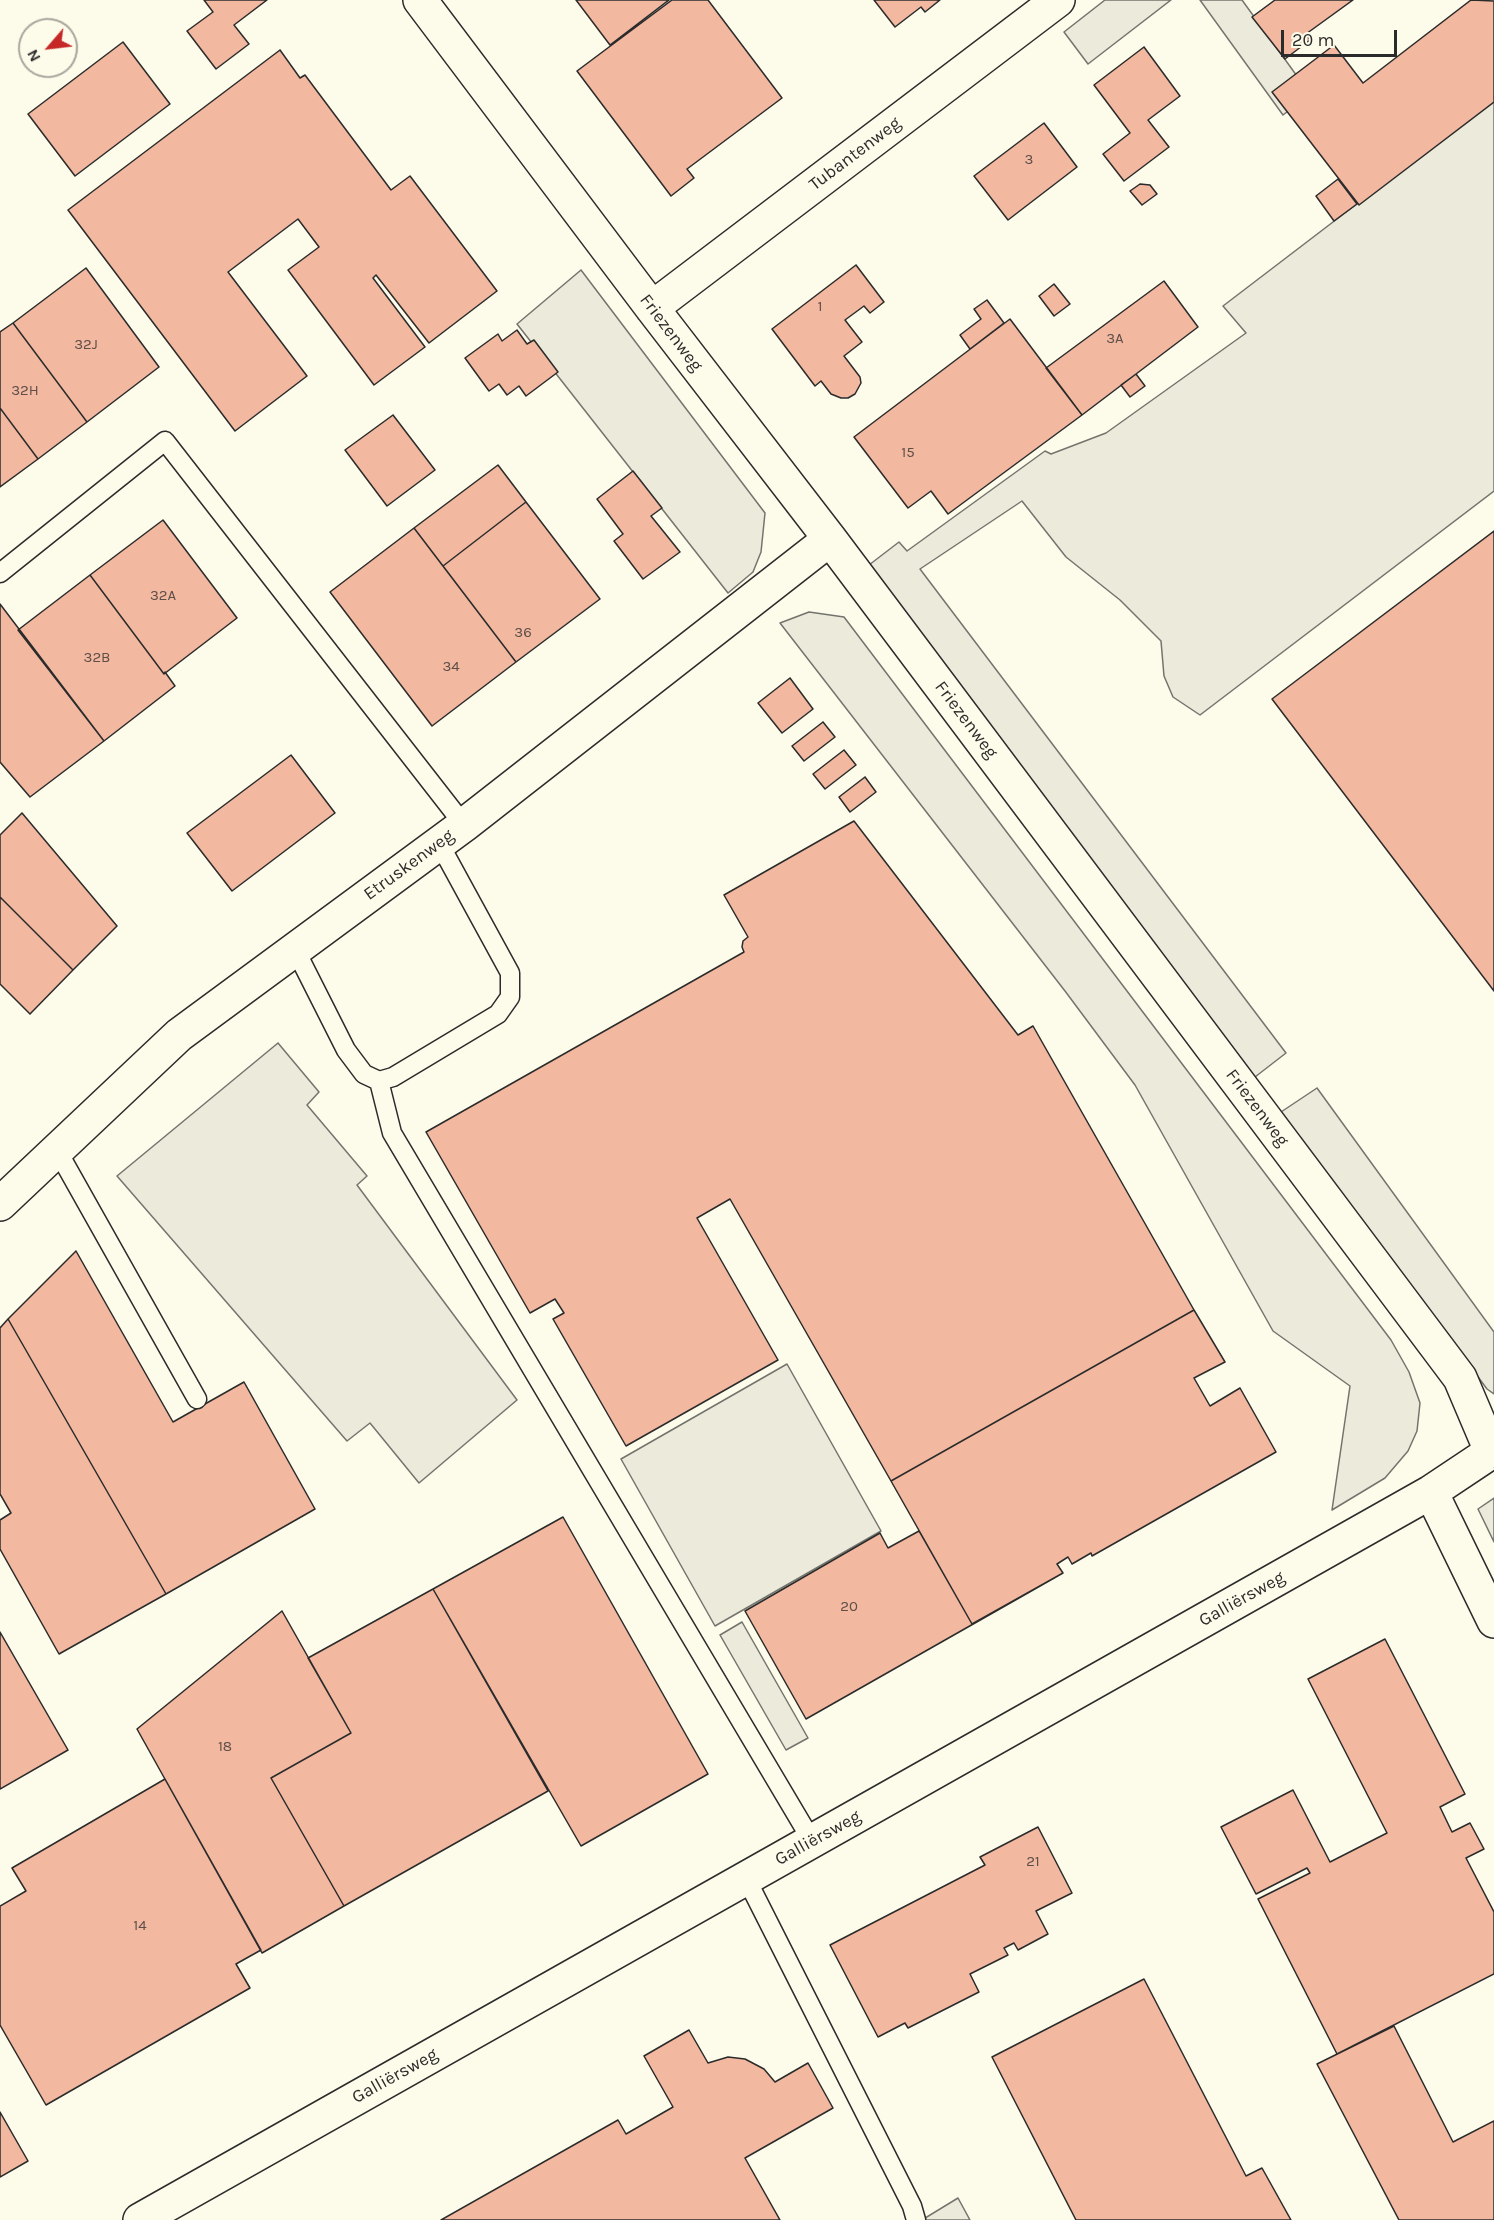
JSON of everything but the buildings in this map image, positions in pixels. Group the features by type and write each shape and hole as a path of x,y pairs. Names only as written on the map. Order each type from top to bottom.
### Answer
{"street":[{"name":"Friezenweg","path":"420,0 652,308 830,539 1460,1378 1493,1451"},
{"name":"Tubantenweg","path":"652,308 1058,0"},
{"name":"Etruskenweg","path":"0,1204 178,1035 452,834 830,539"},
{"name":"Galliërsweg","path":"140,2220 1431,1492 1493,1451"},
{"path":"1431,1492 1494,1621"}],"lane":[{"path":"0,573 165,441 452,834 510,973 510,997 498,1014 393,1077 379,1080 364,1074 346,1050 295,949"},
{"path":"379,1080 392,1133 812,1841"},
{"path":"57,1150 197,1399"},
{"path":"746,1878 912,2206 916,2220"}],"shaded area":[{"path":"1105,0 1171,0 1088,64 1064,32"},
{"path":"1200,0 1242,0 1310,94 1283,115"},
{"path":"1494,99 1494,491 1200,715 1173,697 1164,676 1161,641 1120,600 1066,557 1022,501 920,569 1286,1053 1255,1077 869,565 899,542 907,551 1045,451 1051,454 1106,433 1246,333 1223,306"},
{"path":"581,270 765,513 761,552 753,572 728,593 517,324"},
{"path":"809,612 844,617 1391,1340 1409,1372 1420,1403 1417,1431 1408,1451 1385,1478 1332,1510 1350,1386 1273,1331 1135,1085 780,623"},
{"path":"278,1043 319,1092 307,1105 367,1176 357,1185 517,1400 419,1483 370,1423 347,1441 117,1176"},
{"path":"1317,1088 1494,1332 1494,1394 1487,1389 1281,1112"},
{"path":"787,1364 881,1531 715,1626 621,1459"},
{"path":"1494,1498 1494,1542 1478,1509"},
{"path":"742,1622 808,1738 786,1750 720,1635"},
{"path":"958,2198 970,2220 922,2220"}]}
